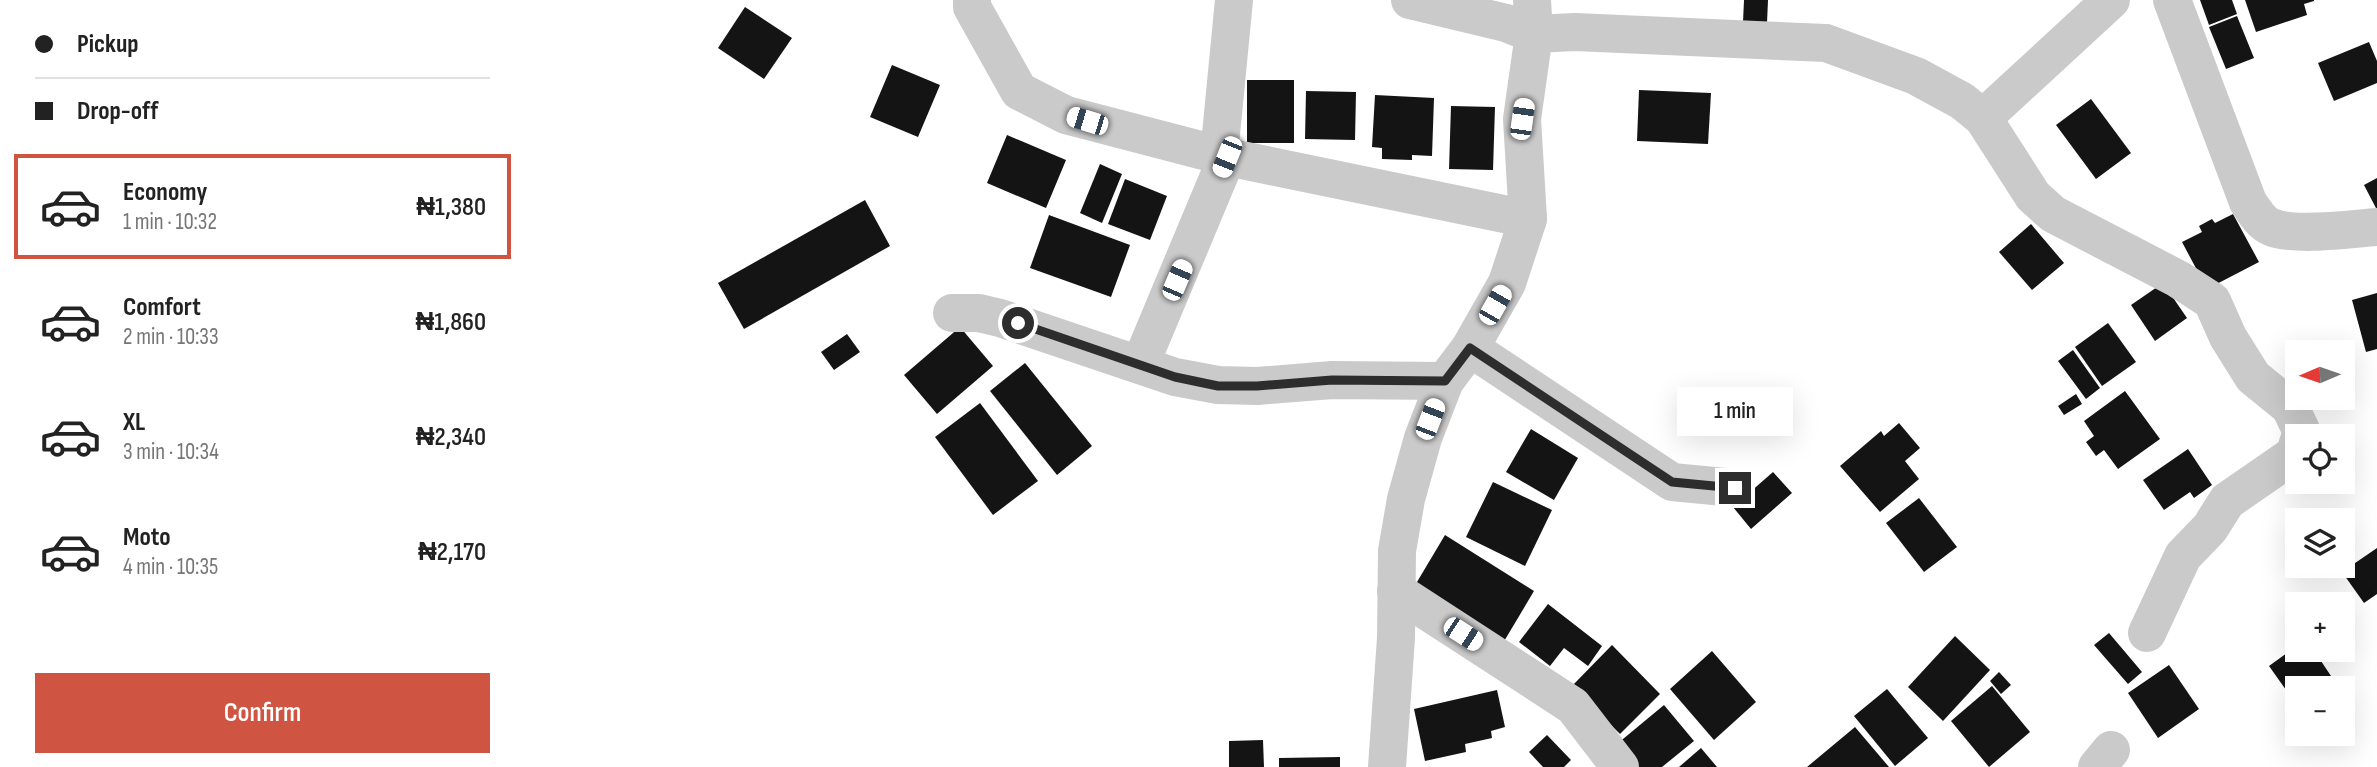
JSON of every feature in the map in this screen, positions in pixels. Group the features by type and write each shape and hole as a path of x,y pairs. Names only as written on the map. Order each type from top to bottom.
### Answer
{"street":[{"path":"972,0 972,7 1019,91 1030,99 1107,127 1223,156 1528,219"},
{"path":"1140,365 1223,156 1234,0"},
{"path":"1410,0 1506,23 1533,17 1575,32 1826,43 1916,76 1962,101 1983,118 2033,196 2053,214 2178,279 2212,302 2228,337 2253,377 2290,407 2298,424"},
{"path":"1983,118 2111,0"},
{"path":"2172,0 2248,202 2260,219 2271,227 2316,232 2377,227"},
{"path":"1387,767 1397,551 1406,499 1423,438 1445,381 1470,348 1507,284 1528,219 1522,119 1533,17"},
{"path":"952,313 979,313 1000,318 1175,377 1218,386 1332,380 1445,381"},
{"path":"1470,348 1672,482 1735,488"},
{"path":"2147,633 2183,556 2210,528 2227,501 2285,461"},
{"path":"1396,591 1573,706 1620,767"}],"building":[{"path":"1744,0 1768,0 1767,23 1743,22"},
{"path":"2200,0 2232,0 2237,14 2209,25"},
{"path":"2245,0 2314,1 2304,4 2307,15 2256,32"},
{"path":"745,7 792,38 764,79 718,48"},
{"path":"2237,16 2254,58 2226,69 2209,27"},
{"path":"2369,42 2377,61 2377,83 2334,101 2318,63"},
{"path":"892,65 940,85 918,137 870,117"},
{"path":"1247,80 1294,80 1294,143 1247,143"},
{"path":"1639,90 1711,93 1708,144 1637,141"},
{"path":"1306,91 1356,92 1355,140 1305,139"},
{"path":"1375,95 1434,98 1432,156 1412,155 1412,160 1382,159 1382,148 1372,147"},
{"path":"2091,99 2131,153 2096,179 2056,125"},
{"path":"1451,106 1495,107 1493,170 1449,169"},
{"path":"1007,135 1066,160 1046,208 987,183"},
{"path":"1100,164 1122,174 1102,223 1080,213"},
{"path":"2377,178 2377,210 2364,185"},
{"path":"1125,179 1167,196 1150,240 1108,224"},
{"path":"865,200 890,246 744,329 718,283"},
{"path":"2233,214 2259,262 2207,289 2182,242 2202,232 2199,226 2212,219 2215,223"},
{"path":"1049,215 1130,245 1111,297 1030,268"},
{"path":"2031,224 2064,263 2032,290 1999,252"},
{"path":"2163,283 2187,318 2155,341 2131,305"},
{"path":"2377,293 2377,349 2366,352 2352,300"},
{"path":"2108,323 2136,362 2102,386 2075,347"},
{"path":"960,327 993,366 937,414 904,375"},
{"path":"847,334 860,352 834,370 821,352"},
{"path":"2073,350 2100,388 2086,399 2058,361"},
{"path":"1025,363 1092,446 1057,475 990,391"},
{"path":"2125,391 2160,439 2118,469 2104,450 2096,456 2086,442 2094,436 2084,421"},
{"path":"2076,394 2082,404 2064,415 2058,406"},
{"path":"980,403 1038,481 993,515 935,437"},
{"path":"1899,423 1920,448 1905,461 1919,479 1880,512 1840,466 1881,431 1884,436"},
{"path":"1531,429 1578,458 1554,500 1506,472"},
{"path":"2188,449 2212,485 2194,498 2190,492 2164,510 2143,480"},
{"path":"1773,472 1792,493 1751,529 1733,507"},
{"path":"1493,482 1552,510 1525,566 1466,537"},
{"path":"1919,498 1957,547 1924,572 1886,523"},
{"path":"1445,535 1534,591 1503,643 1414,587"},
{"path":"2377,548 2377,594 2364,603 2346,578 2355,578 2355,563"},
{"path":"1548,604 1602,646 1588,666 1564,648 1550,666 1519,642"},
{"path":"2109,633 2142,672 2128,684 2094,645"},
{"path":"1955,636 1990,670 1943,721 1908,687"},
{"path":"1612,645 1660,694 1620,734 1572,686"},
{"path":"1712,651 1756,702 1714,740 1670,689"},
{"path":"2285,654 2285,662 2322,662 2331,676 2285,676 2285,689 2269,666"},
{"path":"2169,665 2199,709 2158,738 2128,693"},
{"path":"1999,672 2011,685 2001,694 1990,681"},
{"path":"1992,686 2030,732 1989,767 1951,721"},
{"path":"1887,689 1928,738 1895,766 1854,716"},
{"path":"1497,690 1505,727 1491,731 1492,738 1465,744 1466,752 1425,761 1414,709"},
{"path":"1664,705 1694,741 1662,767 1636,767 1617,744"},
{"path":"1855,727 1889,767 1807,767"},
{"path":"1547,735 1571,760 1564,767 1543,767 1529,752"},
{"path":"1263,740 1264,767 1229,767 1229,741"},
{"path":"1701,748 1717,767 1679,767"},
{"path":"1340,757 1340,767 1279,767 1279,758"}],"route":[{"path":"1018,323 1175,377 1218,386 1332,380 1445,381 1470,348 1672,482 1735,488"}]}
